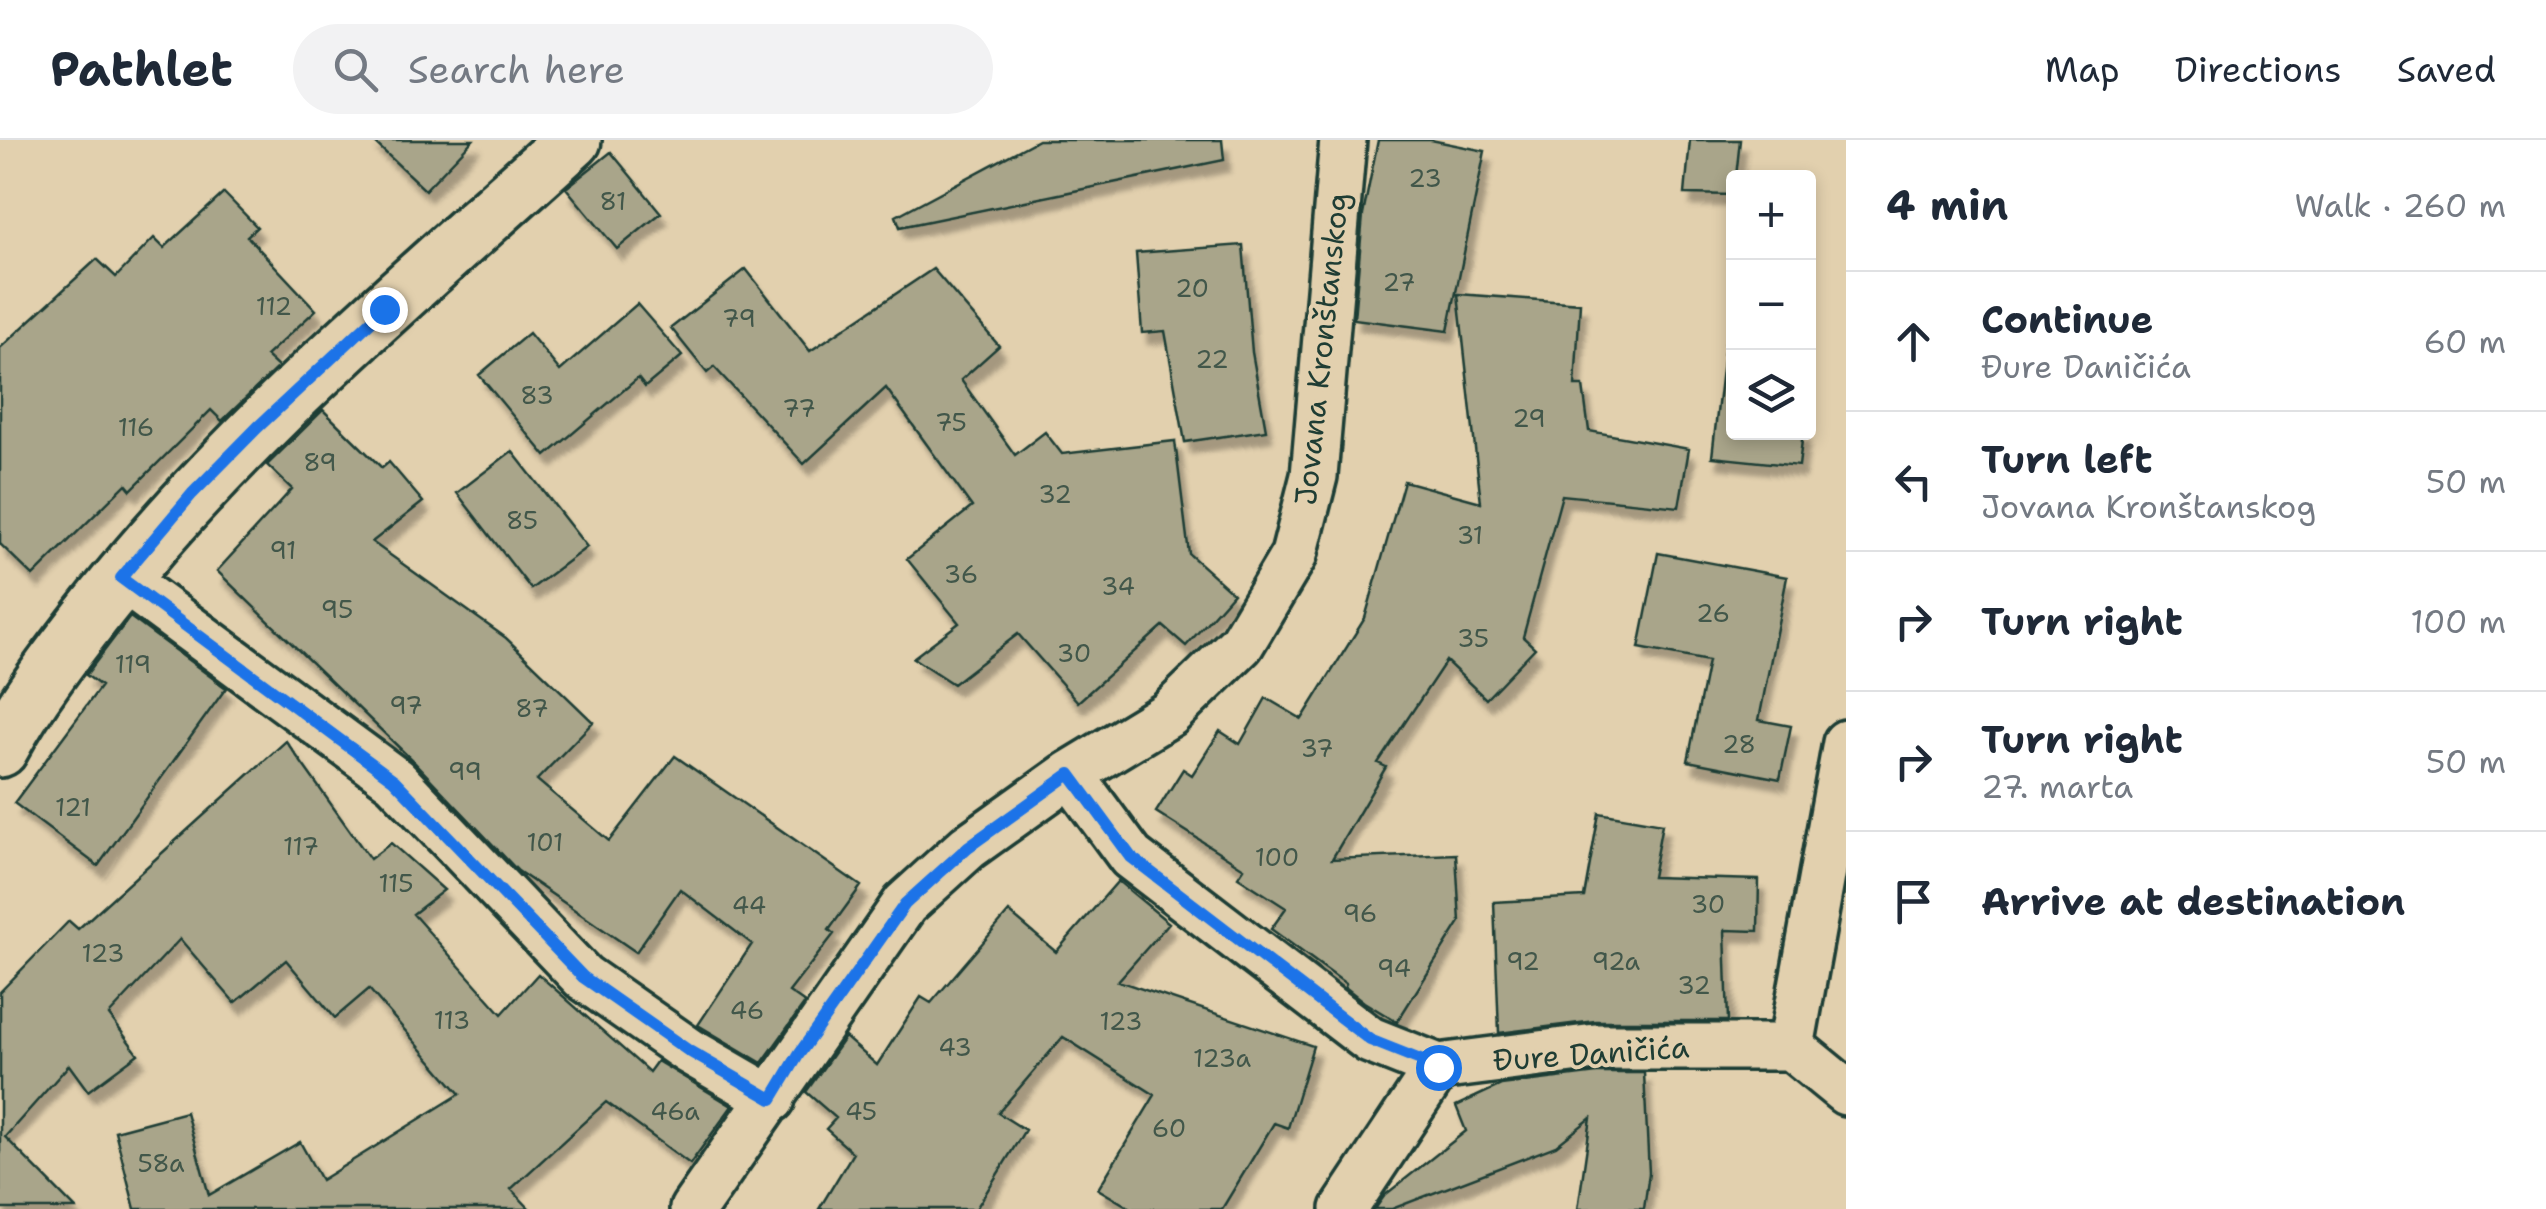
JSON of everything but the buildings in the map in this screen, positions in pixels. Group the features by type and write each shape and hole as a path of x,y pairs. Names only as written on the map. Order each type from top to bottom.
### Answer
{"street":[{"path":"0,749 59,657 192,494 384,309 573,140"},
{"name":"Jovana Kronštanskog","path":"693,1209 905,904 968,847 1070,774 1169,714 1241,644 1294,556 1314,476 1343,140"},
{"path":"121,578 394,780 583,977 689,1051 772,1099"},
{"path":"1846,743 1790,1047 1846,1092"},
{"name":"Đure Daničića","path":"1070,774 1131,857 1370,1040 1438,1067 1595,1047 1790,1047"},
{"path":"1344,1209 1438,1067"}],"route":[{"path":"384,309 192,494 121,578 394,780 583,977 689,1051 772,1099 799,1054 905,904 968,847 1070,774 1131,857 1370,1040 1438,1067"}]}
